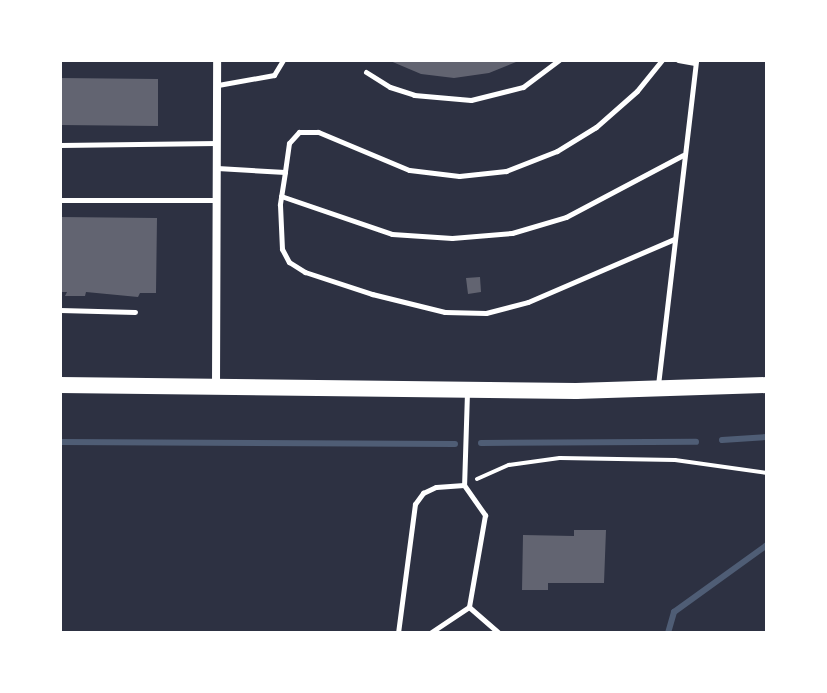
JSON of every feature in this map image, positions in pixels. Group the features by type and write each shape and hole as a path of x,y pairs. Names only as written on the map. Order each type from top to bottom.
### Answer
{"main road":[{"path":"60,385 467,391 657,390 767,385"}],"street":[{"path":"216,388 217,60"}],"lane":[{"path":"217,60 224,60"},
{"path":"217,85 274,75 283,60"},
{"path":"366,72 390,87 414,95 471,100 523,87 559,60"},
{"path":"662,60 637,91 596,127 557,151 506,171 459,176 409,170 318,132 299,132 289,143 281,196 282,249 289,262 305,272 372,294 445,312 486,313 528,302 674,239"},
{"path":"657,390 696,62 678,60"},
{"path":"60,145 217,143"},
{"path":"281,196 392,234 452,238 512,233 566,217 683,155"},
{"path":"217,168 285,172"},
{"path":"60,200 216,200"},
{"path":"60,310 135,312"},
{"path":"430,633 469,607 485,515 464,485 467,391"},
{"path":"398,633 415,504 423,493 436,487 464,485"},
{"path":"469,607 499,633"}],"path":[{"path":"464,485 509,465 560,458 675,460 767,473"}],"building":[{"path":"388,60 521,60 489,73 454,78 421,74"},
{"path":"60,78 158,79 158,126 60,125"},
{"path":"60,217 157,218 156,293 140,293 138,297 86,292 85,296 65,296 67,292 60,292"},
{"path":"480,277 481,292 468,294 466,278"},
{"path":"574,530 606,530 604,583 548,583 548,590 522,590 523,535 574,536"}],"waterway":[{"path":"722,440 767,437"},
{"path":"60,442 455,444"},
{"path":"481,443 696,442"},
{"path":"668,633 674,612 767,545"}]}
